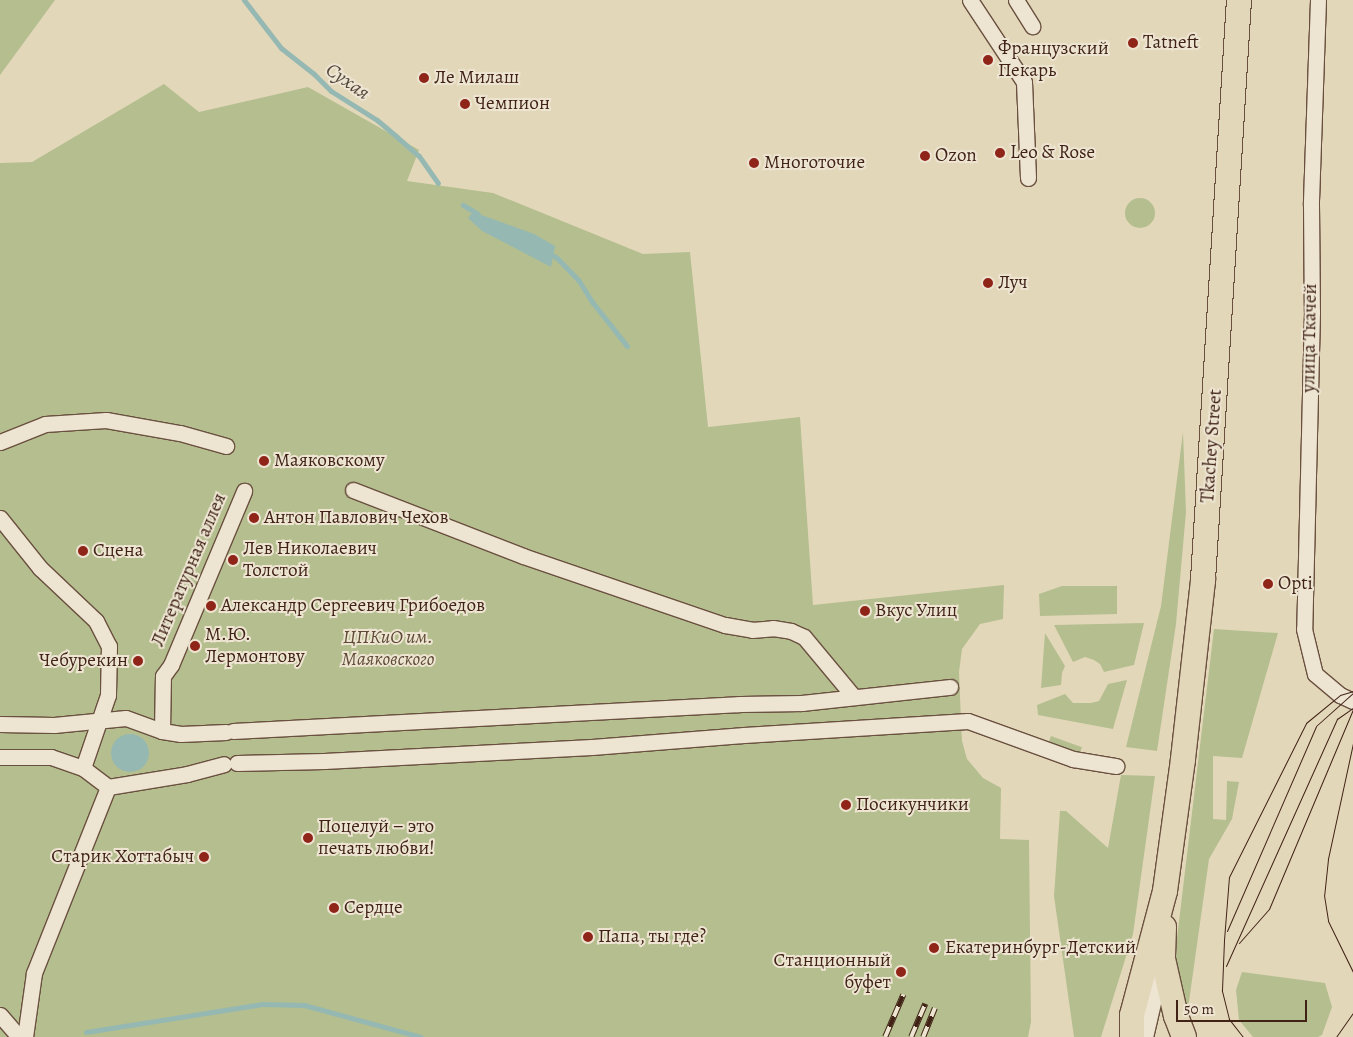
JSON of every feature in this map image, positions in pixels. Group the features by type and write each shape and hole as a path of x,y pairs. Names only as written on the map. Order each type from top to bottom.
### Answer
{"main road":[{"name":"Tkachey Street","path":"1165,891 1183,759 1203,580 1239,0"},
{"path":"1165,891 1162,959 1176,1016 1184,1037"},
{"path":"1129,1030 1165,891"}],"street":[{"path":"970,0 1024,82 1028,178"},
{"path":"1016,0 1032,26"},
{"name":"улица Ткачей","path":"1318,0 1311,205 1312,312 1304,629 1316,674 1340,695 1353,701"},
{"path":"0,442 45,424 106,420 180,433 226,446"},
{"path":"353,490 524,556 725,625 752,630 773,628 791,631 804,637 854,697"},
{"name":"Литературная аллея","path":"162,732 163,676 171,665 244,491"},
{"path":"0,518 40,568 96,621 109,646 108,695 101,722 83,768"},
{"path":"0,724 54,725 101,722 126,718 162,732 181,734 741,704 802,704 950,687"},
{"path":"0,757 50,757 83,768 108,787 187,774 230,763 324,761 592,747 968,721 1073,758 1116,766"},
{"path":"25,1037 34,973 108,787"},
{"path":"1146,1037 1162,959"},
{"path":"0,1015 19,1037"}],"green space":[{"path":"0,0 55,0 0,75"},
{"name":"ЦПКиО им. Маяковского","path":"164,84 199,112 308,87 419,150 407,181 493,193 643,254 690,252 708,427 800,417 813,605 1004,585 1003,619 980,624 962,649 959,672 962,741 967,759 983,778 1001,788 1000,839 1029,840 1031,1022 1028,1037 0,1037 0,163 32,162"},
{"path":"1140,198 1151,202 1155,213 1151,224 1140,228 1129,224 1125,213 1129,202"},
{"path":"1183,432 1186,512 1176,624 1157,751 1126,747 1161,606"},
{"path":"1062,586 1117,586 1117,614 1040,616 1039,594"},
{"path":"1144,623 1134,665 1104,672 1100,664 1085,657 1073,662 1054,625"},
{"path":"1214,629 1278,633 1242,758 1213,756 1213,819 1226,820 1227,781 1239,782 1232,819 1209,859 1186,1023 1179,995 1175,955"},
{"path":"1045,633 1065,666 1061,685 1041,688"},
{"path":"1127,680 1113,729 1038,715 1037,705 1065,694 1073,703 1099,701 1108,684"},
{"path":"1051,736 1082,747 1079,757 1048,745"},
{"path":"1121,775 1155,776 1133,934 1101,1037 1074,1037 1054,896 1060,811 1066,811 1108,848"},
{"path":"1242,972 1325,983 1332,1007 1322,1035 1318,1037 1253,1037 1239,1020 1236,990"}],"water":[{"path":"473,212 534,234 555,246 551,267 482,231 468,218"},
{"path":"130,734 144,739 149,753 144,767 130,772 116,767 111,753 116,739"}],"waterway":[{"name":"Сухая","path":"244,0 281,48 314,74 331,91 377,120 397,137 419,156 438,183"},
{"name":"Сухая","path":"463,205 478,214"},
{"name":"Сухая","path":"549,253 557,258 579,281 593,303 627,346"},
{"path":"86,1032 262,1004 304,1005 421,1037"}],"tram line":[{"path":"1243,1037 1229,1019 1222,990 1229,877 1306,723 1340,695 1353,691"},
{"path":"1227,931 1316,726 1353,693"},
{"path":"1226,966 1337,719 1353,708"},
{"path":"1239,943 1269,909 1353,709"},
{"path":"1353,743 1328,859 1324,895 1328,921 1353,972"},
{"path":"1336,1037 1353,1013"}],"railway":[{"path":"885,1037 903,995"},
{"path":"911,1037 925,1004"},
{"path":"923,1037 935,1008"}],"place":[{"name":"Tatneft","path":"1133,43"},
{"name":"Французский Пекарь","path":"988,60"},
{"name":"Ле Милаш","path":"424,78"},
{"name":"Чемпион","path":"465,104"},
{"name":"Leo & Rose","path":"1000,153"},
{"name":"Ozon","path":"925,156"},
{"name":"Многоточие","path":"754,163"},
{"name":"Луч","path":"988,283"},
{"name":"Маяковскому","path":"264,461"},
{"name":"Антон Павлович Чехов","path":"254,518"},
{"name":"Сцена","path":"83,551"},
{"name":"Лев Николаевич Толстой","path":"233,560"},
{"name":"Opti","path":"1268,584"},
{"name":"Александр Сергеевич Грибоедов","path":"211,606"},
{"name":"Вкус Улиц","path":"865,611"},
{"name":"М.Ю. Лермонтову","path":"195,646"},
{"name":"Чебурекин","path":"138,661"},
{"name":"Посикунчики","path":"846,805"},
{"name":"Поцелуй – это печать любви!","path":"308,838"},
{"name":"Старик Хоттабыч","path":"204,857"},
{"name":"Сердце","path":"334,908"},
{"name":"Папа, ты где?","path":"588,937"},
{"name":"Екатеринбург-Детский","path":"934,948"},
{"name":"Станционный буфет","path":"901,972"}]}
